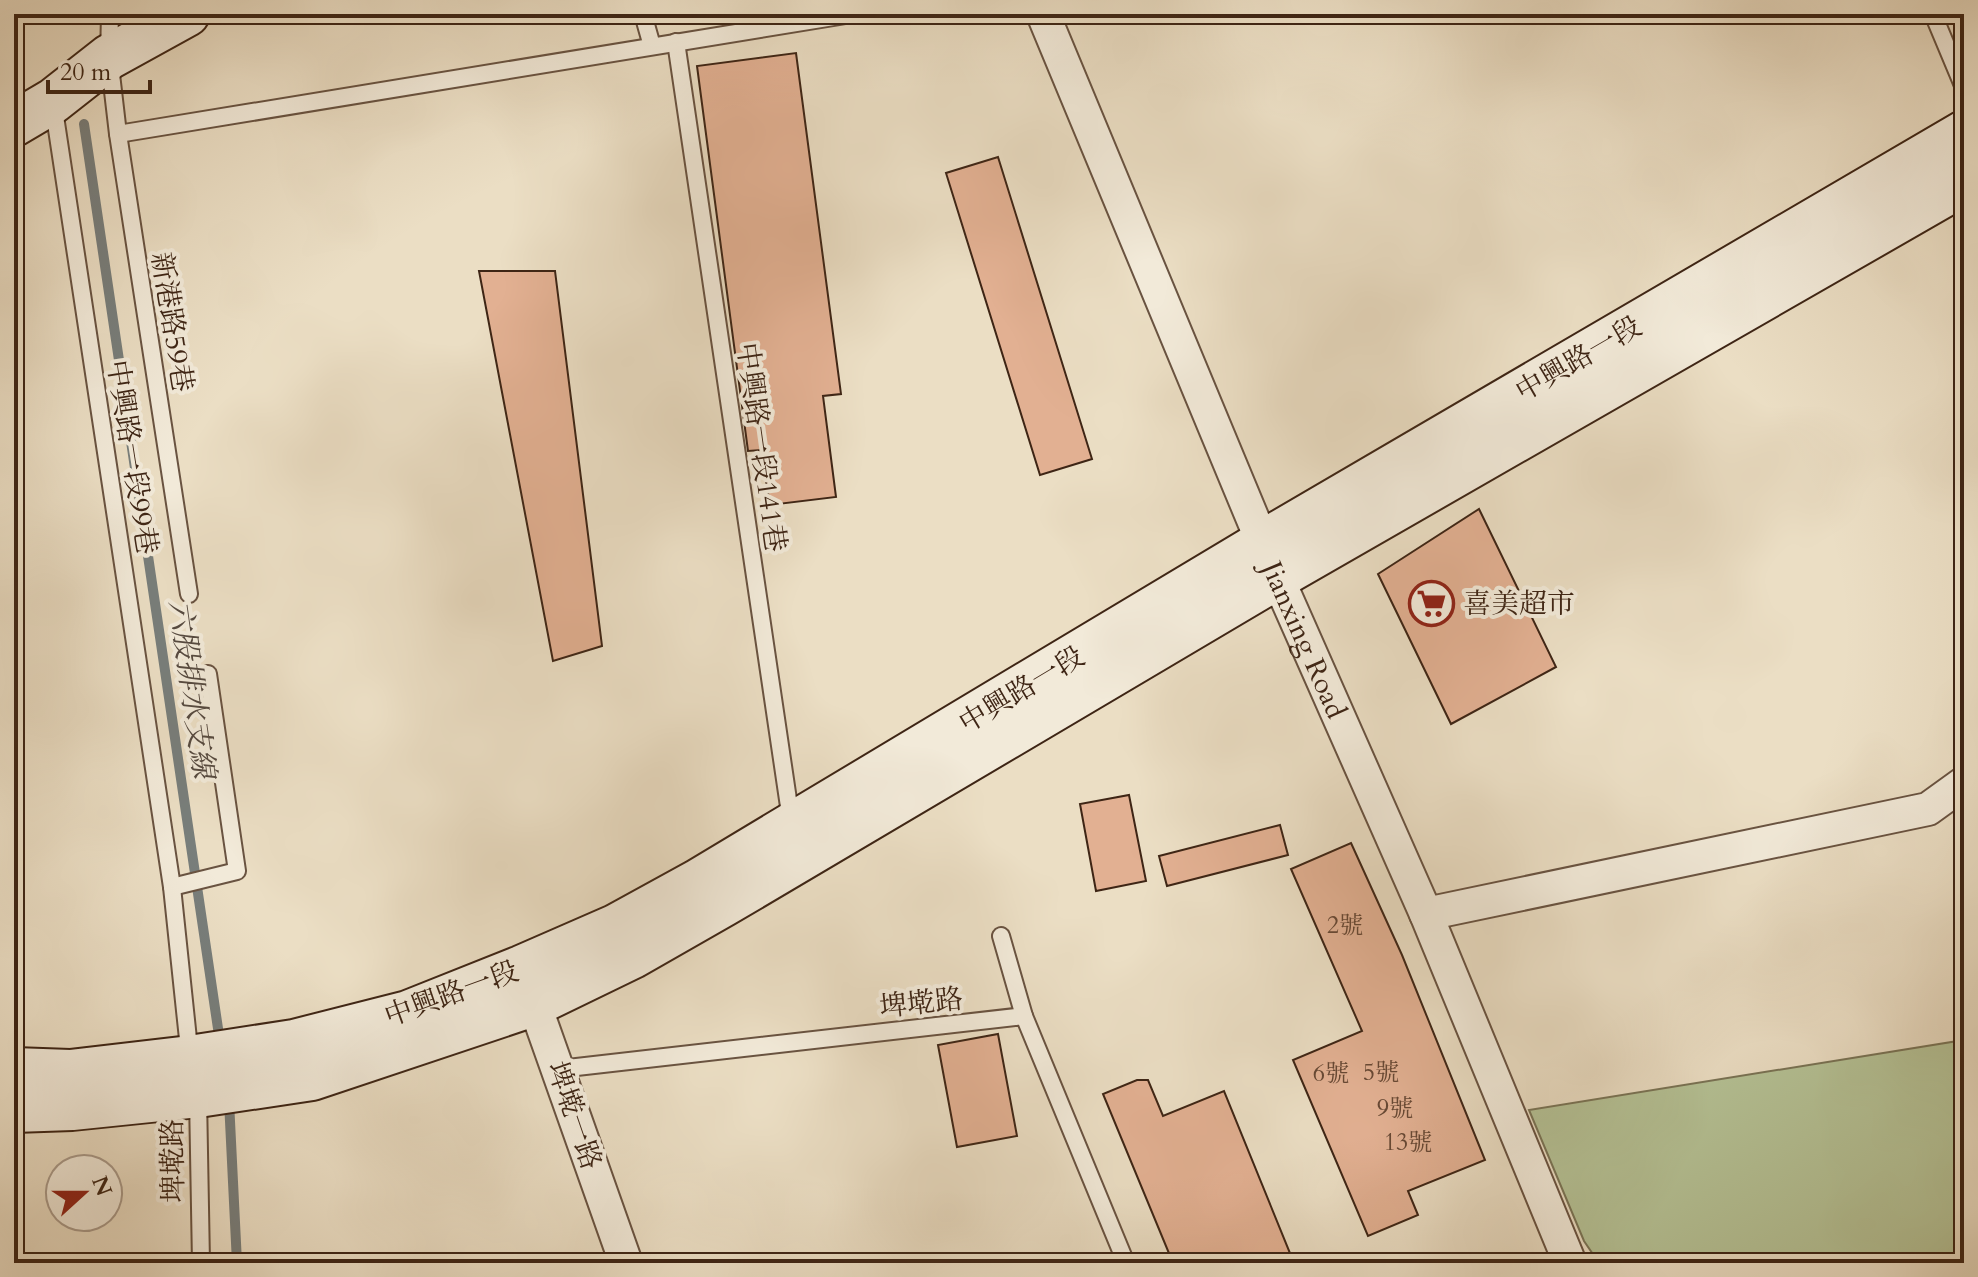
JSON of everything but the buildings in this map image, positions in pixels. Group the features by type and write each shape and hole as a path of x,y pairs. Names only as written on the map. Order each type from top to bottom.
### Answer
{"main road":[{"path":"14,124 53,101 109,57 187,14"},
{"name":"中興路一段","path":"14,1070 312,1078 528,986 633,956 798,842 1270,560 1964,133"},
{"name":"中興路一段","path":"1270,560 1964,183"},
{"name":"中興路一段","path":"14,1110 72,1108 194,1076"}],"street":[{"name":"Jianxing Road","path":"1043,14 1270,560 1426,914 1570,1263"},
{"path":"1426,914 1928,809 1964,783"},
{"name":"埤墘一路","path":"528,986 626,1263"}],"lane":[{"name":"新港路59巷","path":"110,14 109,57 118,134 189,594"},
{"path":"643,14 652,46"},
{"path":"118,134 852,14"},
{"path":"1933,14 1964,88"},
{"name":"中興路一段141巷","path":"676,42 798,842"},
{"name":"中興路一段99巷","path":"53,101 172,887 194,1076"},
{"path":"172,887 237,871 208,674"},
{"path":"1001,936 1024,1016 1126,1263"},
{"name":"埤墘路","path":"559,1069 1024,1016"},
{"name":"埤墘路","path":"194,1076 201,1263"}],"green space":[{"path":"1964,1040 1964,1263 1599,1263 1584,1241 1529,1110"}],"waterway":[{"name":"六股排水支線","path":"84,124 220,1042"},
{"name":"六股排水支線","path":"229,1101 237,1263"}],"place":[{"name":"喜美超市","path":"1432,603"}]}
